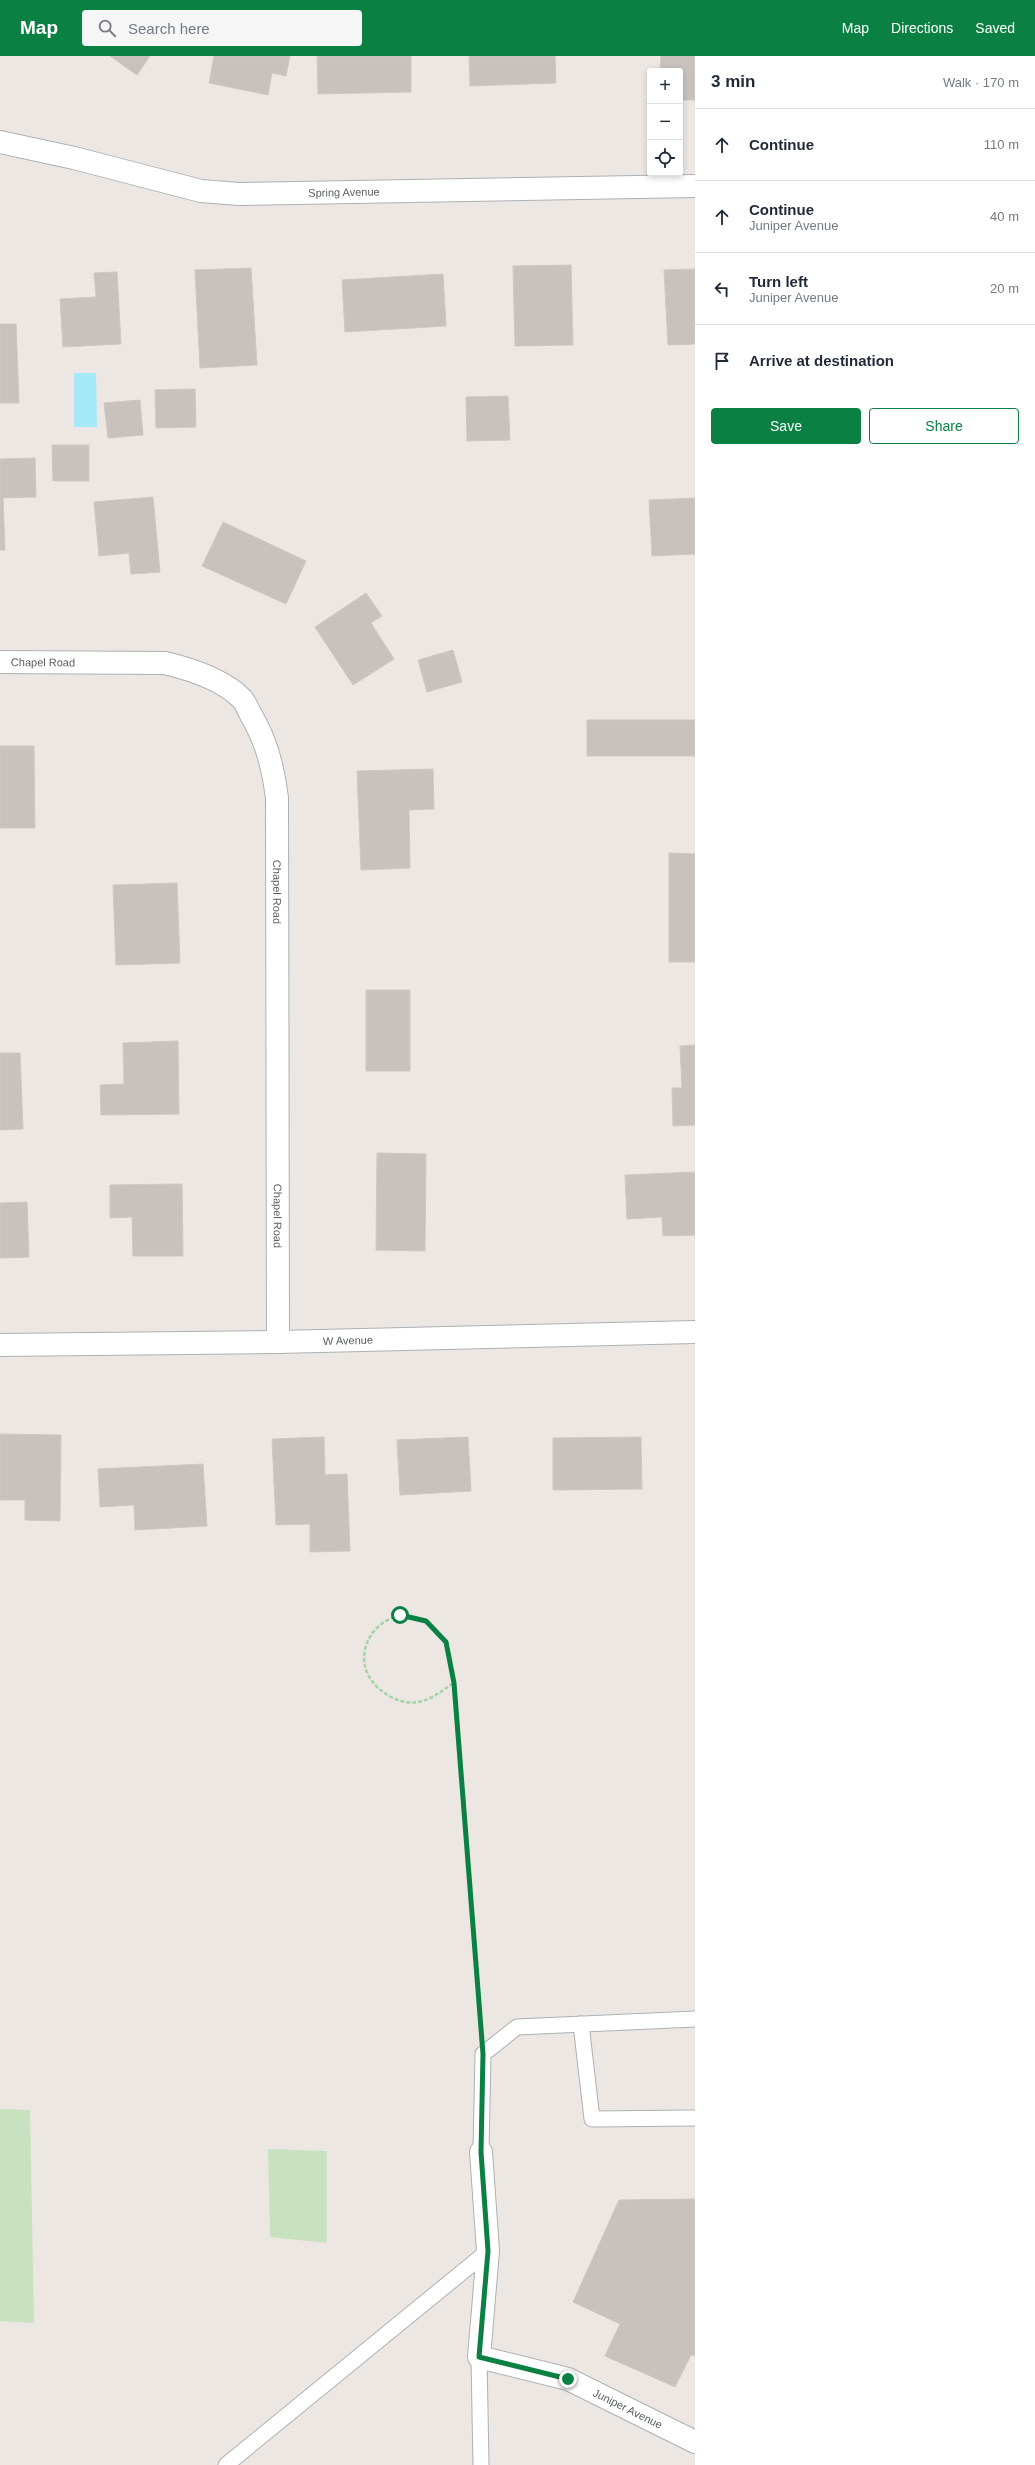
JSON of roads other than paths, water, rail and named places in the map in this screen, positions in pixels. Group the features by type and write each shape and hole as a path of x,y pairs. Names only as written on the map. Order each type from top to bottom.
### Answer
{"street":[{"name":"Spring Avenue","path":"0,142 74,158 201,191 239,194 695,186"},
{"name":"Chapel Road","path":"0,662 165,663 189,669 214,680 242,699 262,734 273,765 277,798 278,1342"},
{"name":"W Avenue","path":"0,1345 278,1342 695,1332"},
{"path":"479,2357 488,2251 481,2152"},
{"name":"Juniper Avenue","path":"479,2357 568,2379 695,2442"}],"lane":[{"path":"481,2152 483,2054 517,2027 695,2019"},
{"path":"581,2024 592,2119 695,2118"},
{"path":"226,2465 488,2251"},
{"path":"479,2357 481,2465"}],"water":[{"path":"74,373 96,373 97,427 74,427"}]}
